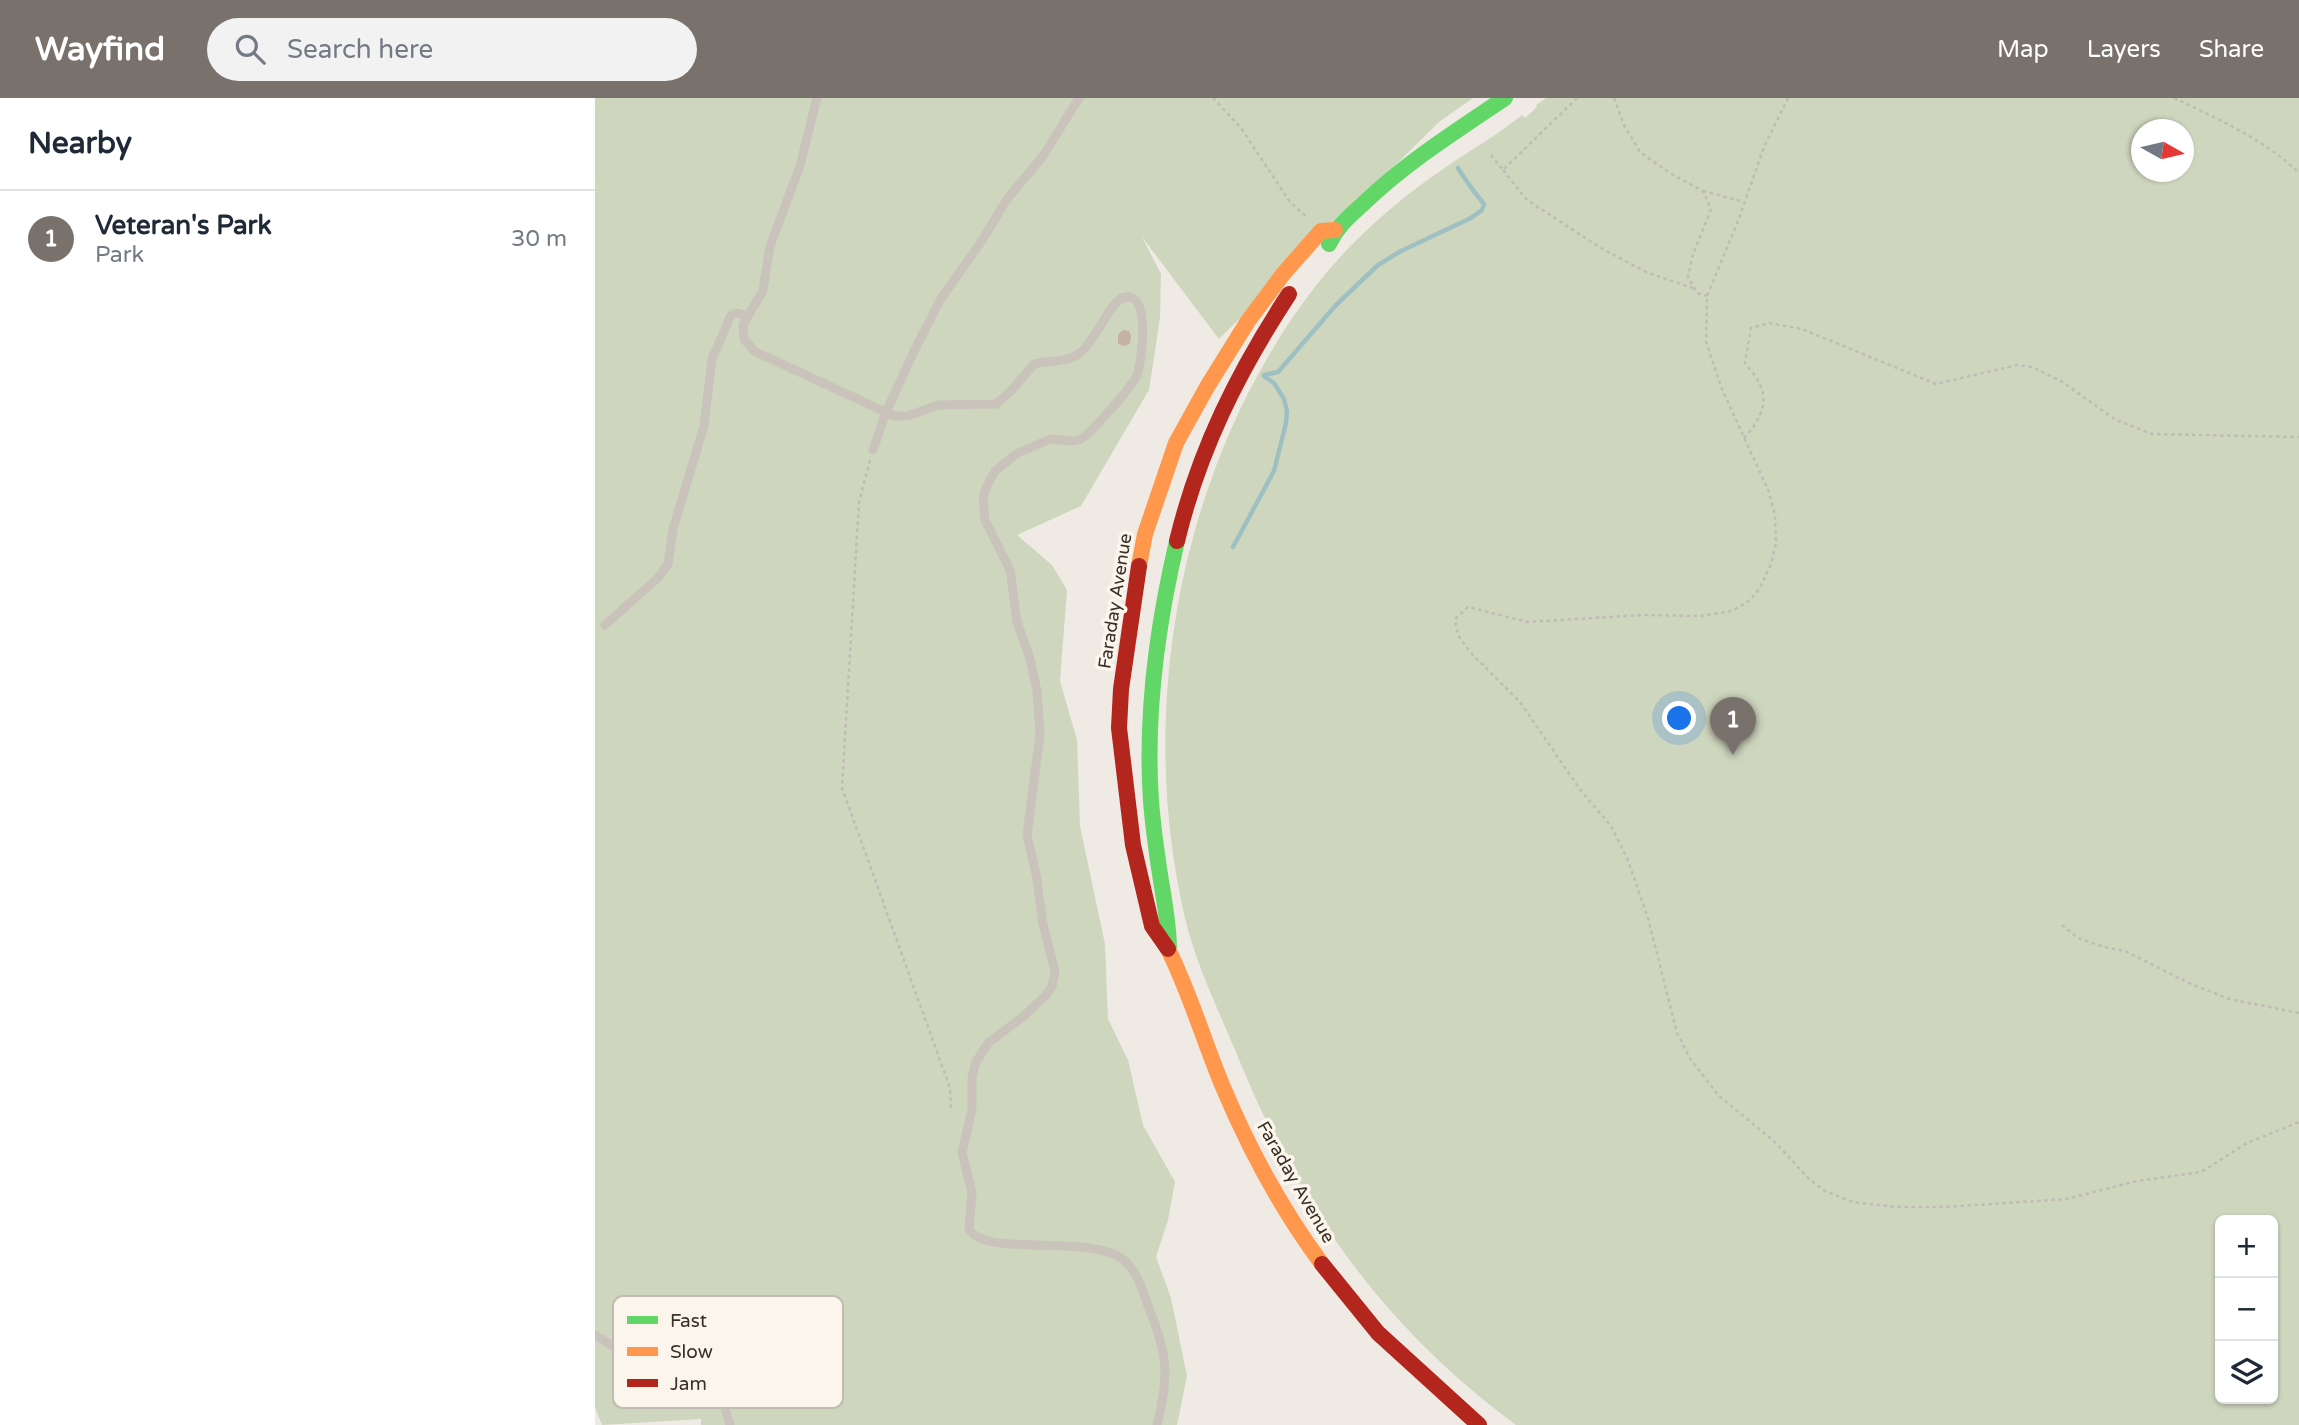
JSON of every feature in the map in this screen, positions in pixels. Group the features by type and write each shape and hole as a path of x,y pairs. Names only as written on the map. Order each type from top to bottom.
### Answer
{"main road":[{"name":"Faraday Avenue","path":"1479,1425 1378,1333 1337,1285 1299,1232 1259,1162 1224,1089 1169,950 1152,926 1136,856 1119,728 1121,689 1137,572 1156,500 1176,443 1207,387 1248,321 1284,273 1328,230 1436,144 1504,98"},
{"name":"Faraday Avenue","path":"1169,950 1169,923 1154,832 1150,776 1151,716 1168,579 1190,493 1215,423 1270,320 1329,244 1328,230"}],"lane":[{"path":"817,98 800,166 770,246 763,290 743,325 744,339 754,351 853,398 902,416 938,405 996,404 1034,365 1066,360 1081,352 1118,300 1132,299 1140,308 1143,323 1138,371 1126,390 1081,439 1046,439 1010,458 992,476 983,499 985,520 1010,570 1017,622 1030,659 1037,691 1041,727 1027,835 1055,971 1052,987 1040,1002 988,1043 978,1057 972,1078 972,1109 962,1153 972,1193 969,1229 975,1236 1015,1244 1099,1250 1115,1254 1130,1266 1165,1354 1165,1387 1157,1425"},
{"path":"873,450 886,412 942,297 983,239 1007,199 1043,156 1079,98"},
{"path":"605,625 659,577 668,564 675,521 704,426 716,346 733,314 739,313 747,317"},
{"path":"595,1335 613,1347"},
{"path":"725,1408 730,1425"}],"path":[{"path":"1213,98 1241,128 1290,202 1328,230"},
{"path":"1503,170 1577,98"},
{"path":"1614,98 1624,125 1640,152 1703,191 1744,202"},
{"path":"1788,98 1764,147 1707,296 1706,342 1722,388 1769,492 1775,515 1776,543 1771,564 1760,588 1749,601 1732,611 1700,616 1641,615 1528,622 1468,607 1455,619 1458,635 1470,652 1520,702 1581,791 1611,825 1627,858 1648,918 1677,1033 1691,1060 1720,1096 1775,1142 1809,1179 1825,1191 1853,1202 1896,1207 1946,1207 2066,1199 2137,1181 2201,1172 2247,1143 2299,1122"},
{"path":"2175,98 2241,131 2279,155 2299,173"},
{"path":"1491,155 1527,200 1601,248 1647,273 1694,288"},
{"path":"1703,191 1711,209 1693,254 1688,277 1697,293 1707,296"},
{"path":"1744,438 1756,425 1763,405 1762,388 1745,363 1751,328 1769,323 1802,329 1936,384 2017,365 2032,367 2061,381 2116,420 2152,434 2299,436"},
{"path":"873,450 859,502 842,788 950,1088 951,1108"},
{"path":"2062,925 2078,938 2125,951 2189,983 2229,999 2299,1013"}],"green space":[{"path":"595,98 1473,98 1439,122 1219,339 1142,237 1161,274 1160,318 1149,390 1081,506 1017,535 1052,565 1067,590 1060,681 1077,740 1080,826 1105,944 1108,1019 1128,1060 1143,1125 1175,1182 1168,1220 1156,1257 1171,1298 1187,1376 1177,1425 701,1425 701,1419 602,1425 595,1408"},
{"path":"1546,98 2299,98 2299,1425 1516,1425 1467,1386 1424,1346 1384,1303 1348,1258 1286,1160 1260,1107 1195,952 1185,918 1171,840 1166,760 1168,680 1179,600 1197,522 1224,446 1258,374 1315,286 1385,213 1446,167 1522,115 1525,118 1536,105"}],"building":[{"path":"1123,330 1129,331 1131,336 1130,343 1125,346 1118,344 1118,335"}],"waterway":[{"path":"1264,375 1278,372 1336,305 1378,265 1482,210 1484,204 1458,168"},
{"path":"1233,547 1274,471 1286,423 1284,399 1274,383 1264,376"}],"traffic: fast":[{"path":"1329,244 1344,222 1380,188 1505,98"},
{"path":"1169,950 1167,916 1152,811 1150,735 1158,637 1177,541"}],"traffic: slow":[{"path":"1139,566 1145,534 1176,443 1207,387 1248,321 1284,273 1321,231 1335,230"},
{"path":"1168,949 1244,1133 1280,1201 1322,1264"}],"traffic: jam":[{"path":"1177,541 1197,475 1222,413 1253,353 1289,294"},
{"path":"1139,566 1121,689 1119,728 1133,845 1152,926 1168,949"},
{"path":"1322,1264 1378,1333 1479,1425"}],"place":[{"name":"Veteran's Park","path":"1733,755"}]}
